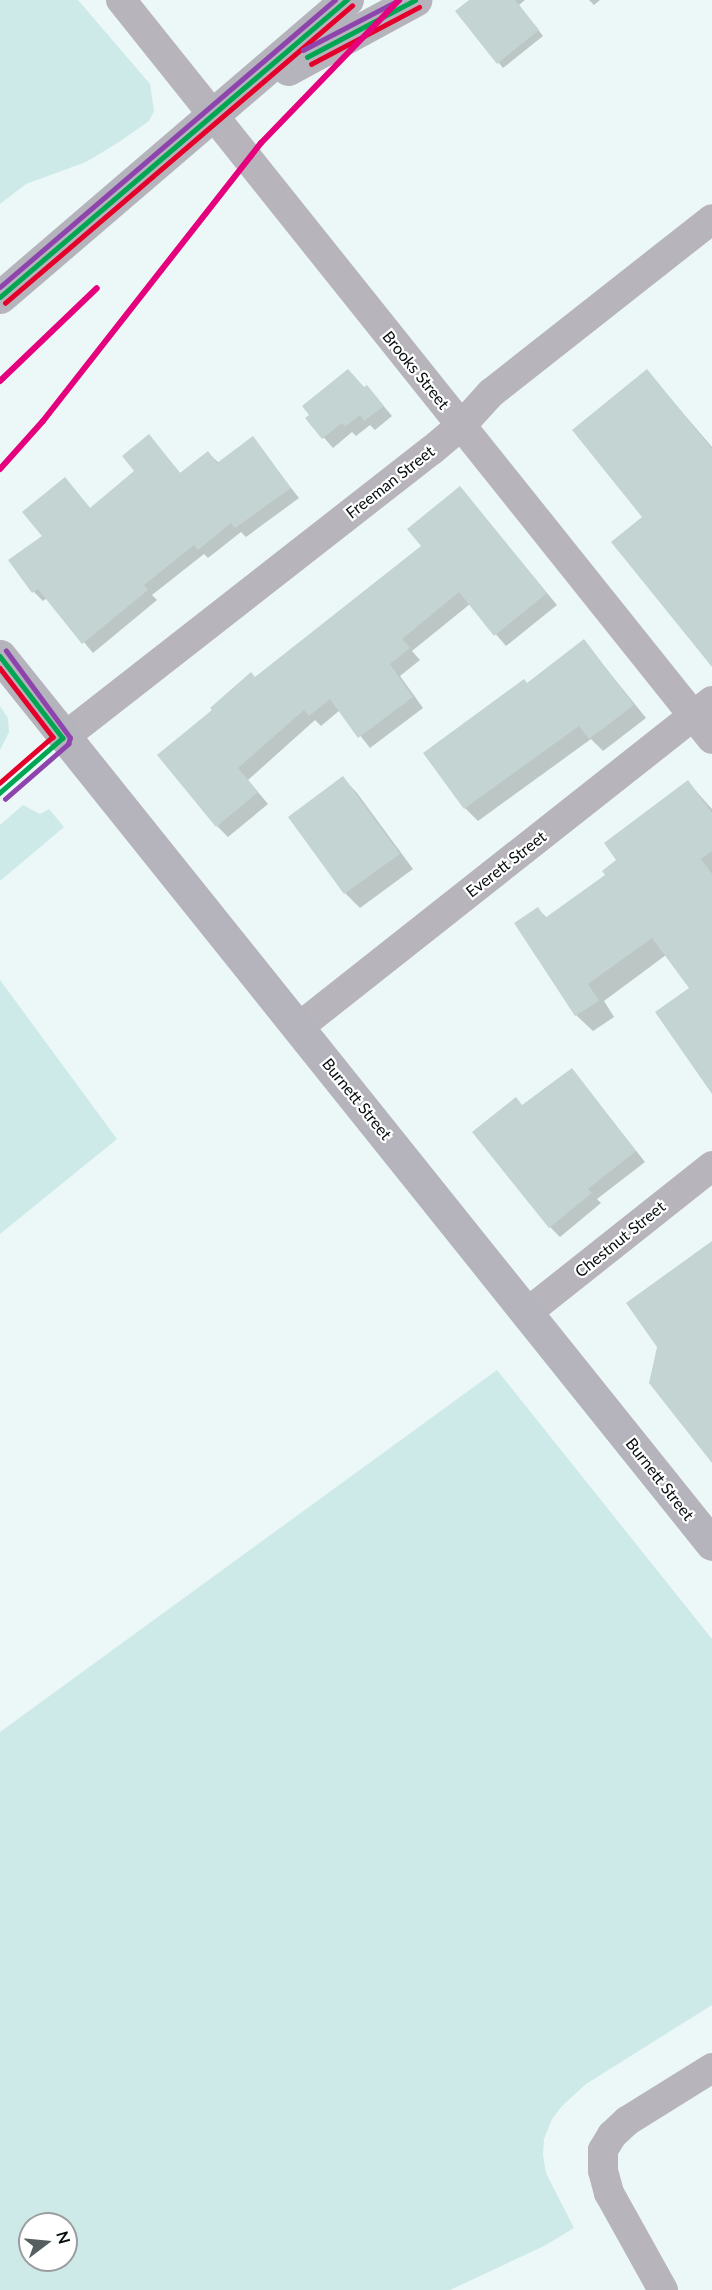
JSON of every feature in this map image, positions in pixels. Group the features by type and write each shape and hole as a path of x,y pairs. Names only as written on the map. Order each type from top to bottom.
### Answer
{"street":[{"name":"Brooks Street","path":"121,0 461,426 703,708 712,739"},
{"path":"0,297 347,0"},
{"path":"213,117 304,59 415,0"},
{"name":"Freeman Street","path":"63,738 461,426 491,393 712,219"},
{"name":"Burnett Street","path":"0,656 63,738 299,1027 712,1544"},
{"name":"Everett Street","path":"299,1027 703,708"},
{"name":"Chestnut Street","path":"528,1312 712,1166"},
{"path":"663,2290 609,2193 603,2171 603,2150 612,2135 627,2121 712,2068"}],"shaded area":[{"path":"0,0 78,0 150,84 154,111 149,121 86,162 26,184 0,204"},
{"path":"0,706 8,718 9,732 0,750"},
{"path":"23,805 40,814 49,809 64,827 0,881 0,825"},
{"path":"0,980 117,1139 0,1234"},
{"path":"497,1370 712,1639 712,2005 586,2084 562,2106 552,2119 544,2139 543,2155 546,2173 574,2228 544,2246 450,2290 0,2290 0,1732"}],"building":[{"path":"469,0 515,0 539,30 497,64 455,11"},
{"path":"348,369 364,387 367,385 384,406 364,421 360,415 345,427 342,423 322,439 305,418 309,415 302,406"},
{"path":"647,369 712,449 712,667 611,542 642,517 572,430"},
{"path":"149,434 180,473 208,451 217,463 253,436 291,488 235,528 231,523 198,550 194,545 144,585 148,590 82,644 38,589 32,593 8,560 42,536 22,512 65,477 90,508 134,471 122,456"},
{"path":"460,486 547,593 494,636 459,592 402,639 410,648 390,664 413,697 358,738 330,699 309,716 304,710 238,768 258,792 216,827 157,755 212,710 210,708 251,672 255,677 421,546 407,529"},
{"path":"584,639 634,705 589,739 579,726 464,809 423,753 524,679 527,683"},
{"path":"343,776 400,854 344,894 288,817"},
{"path":"688,780 712,813 712,851 701,859 712,874 712,1094 655,1012 689,988 652,938 588,984 599,1001 575,1016 514,923 538,907 545,918 605,875 602,871 616,860 604,843"},
{"path":"572,1068 636,1151 588,1189 592,1193 549,1228 472,1132 516,1097 522,1105"},
{"path":"712,1241 712,1463 649,1383 657,1347 626,1303"}],"transit line":[{"path":"0,287 335,0"},
{"path":"0,297 347,0"},
{"path":"0,469 43,421 261,143 399,0"},
{"path":"303,50 399,0"},
{"path":"307,57 415,0"},
{"path":"5,303 352,6"},
{"path":"311,64 419,7"},
{"path":"0,381 97,288"},
{"path":"5,799 68,744 70,738 6,651"},
{"path":"0,656 63,738 0,793"},
{"path":"0,668 53,737 0,783"}]}
